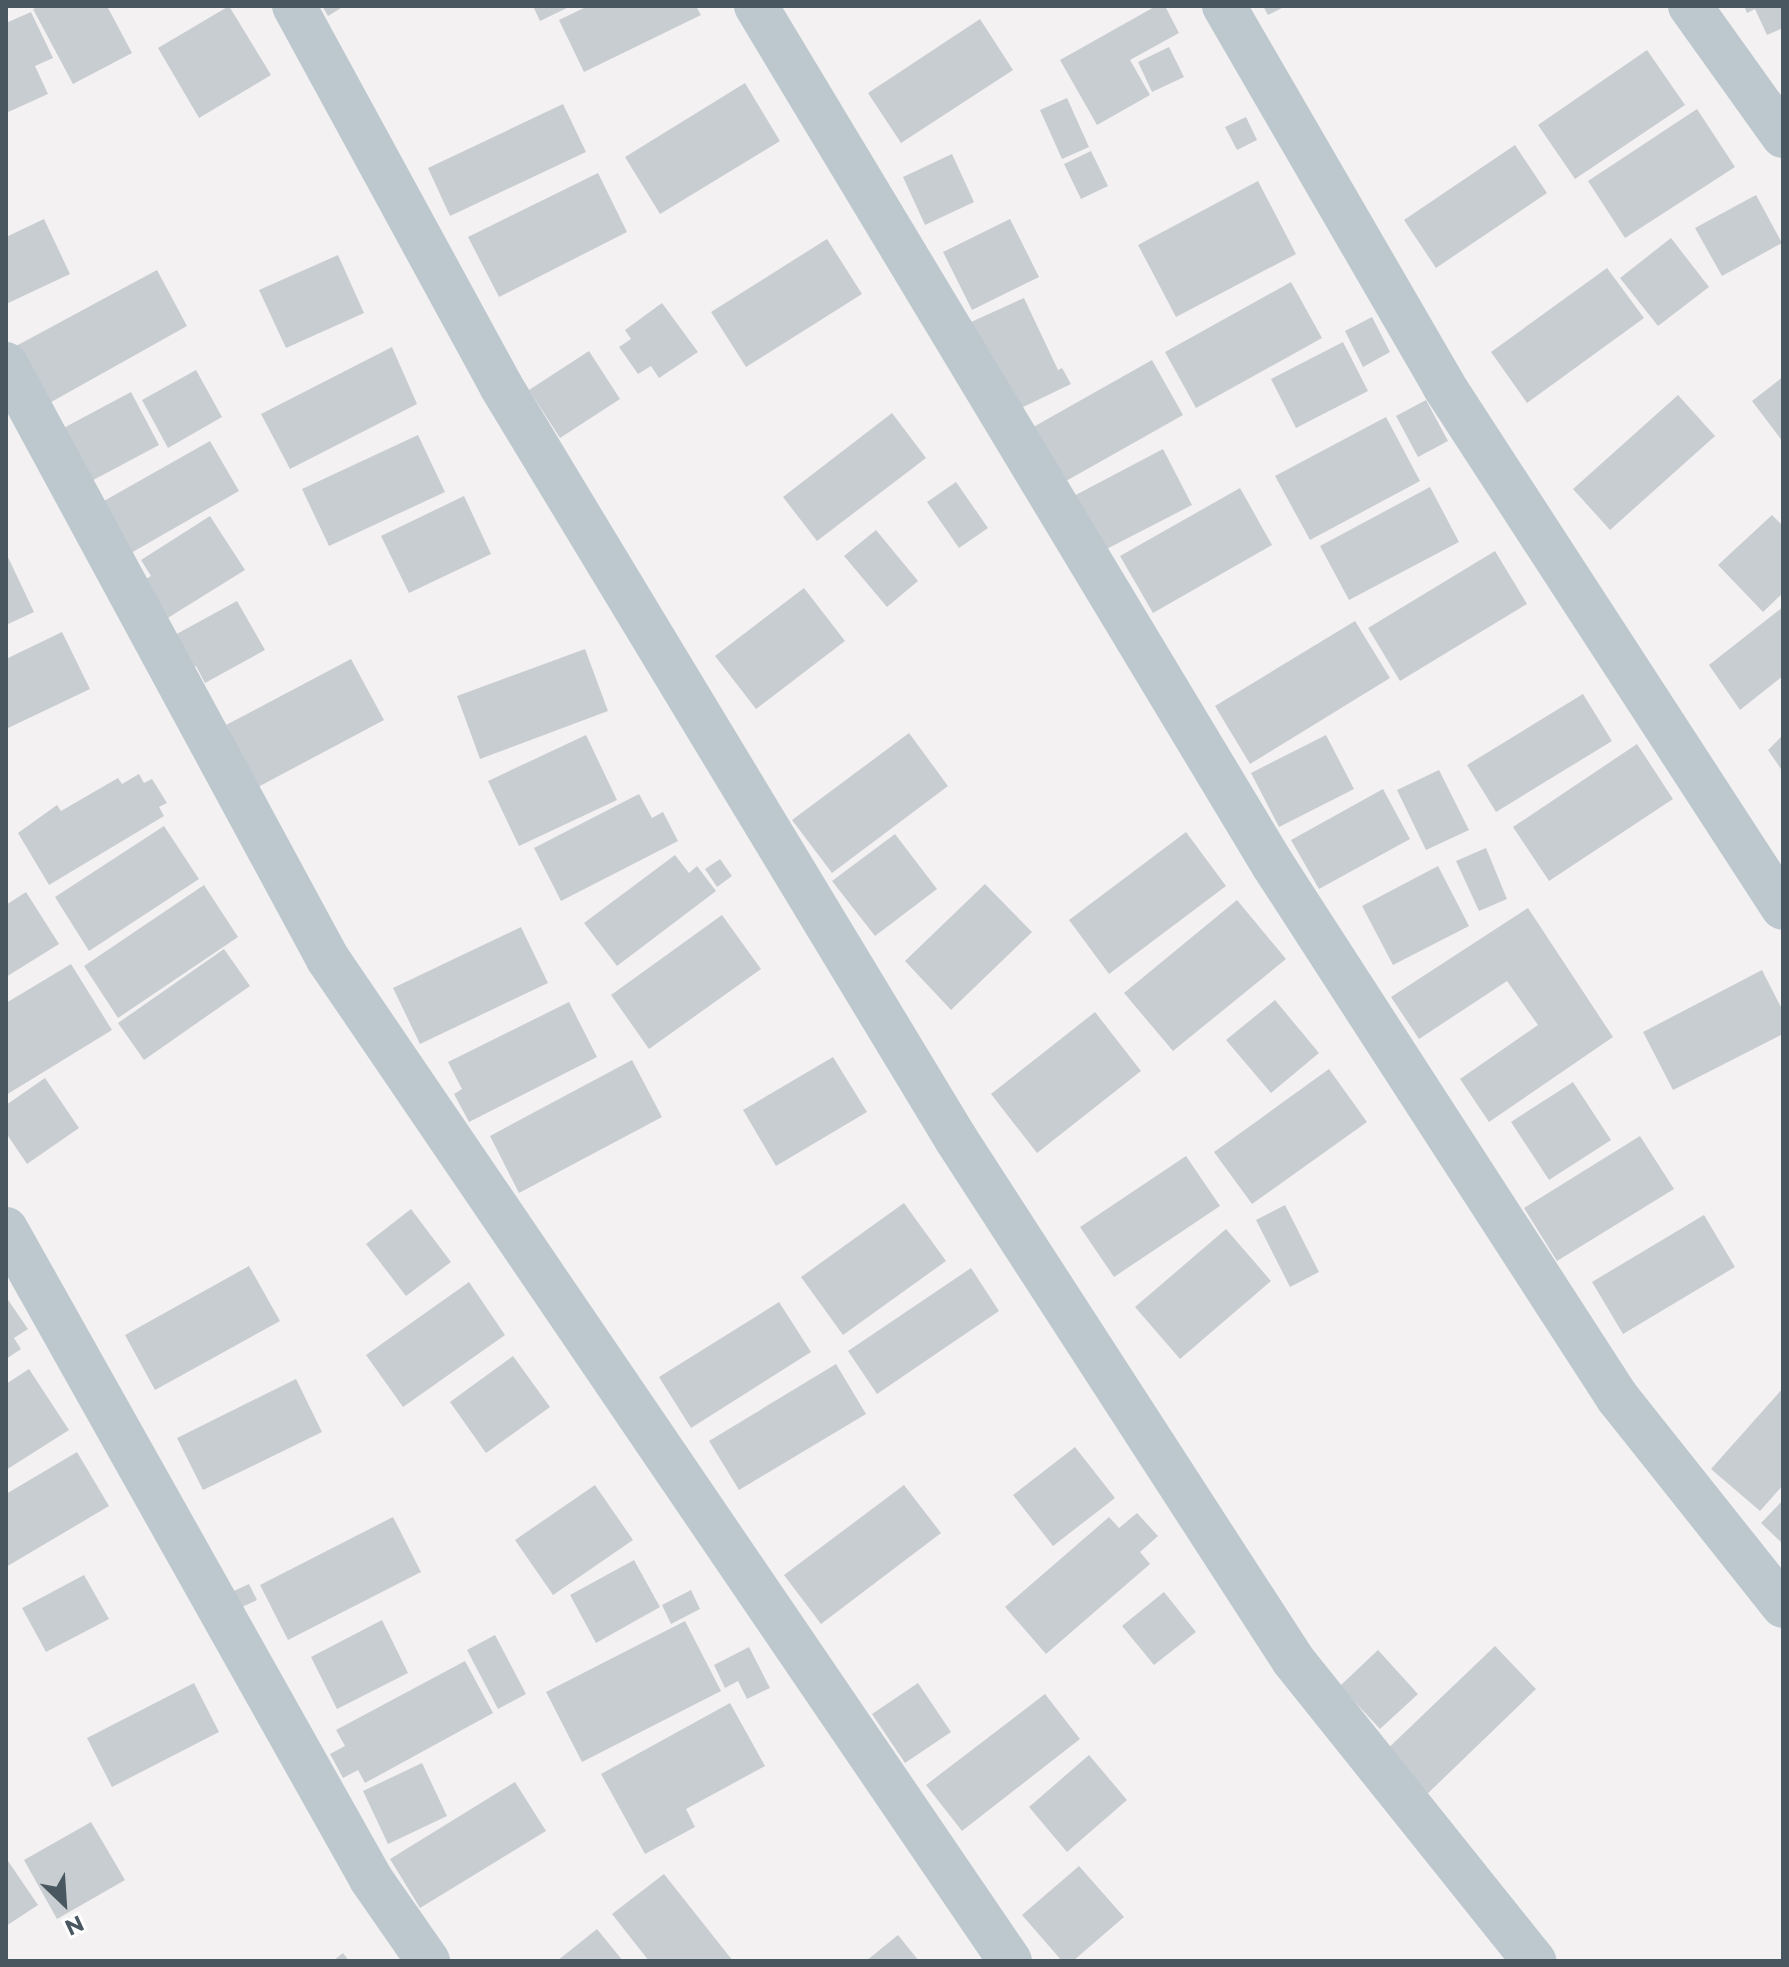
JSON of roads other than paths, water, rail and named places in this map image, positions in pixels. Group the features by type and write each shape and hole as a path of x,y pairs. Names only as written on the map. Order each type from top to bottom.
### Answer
{"street":[{"path":"294,6 501,386 956,1139 1293,1660 1534,1961"},
{"path":"756,6 1273,865 1617,1397 1783,1606"},
{"path":"1224,6 1444,386 1783,908"},
{"path":"1690,6 1783,136"},
{"path":"6,364 328,959 1010,1961"},
{"path":"6,1229 371,1879 428,1961"}]}
